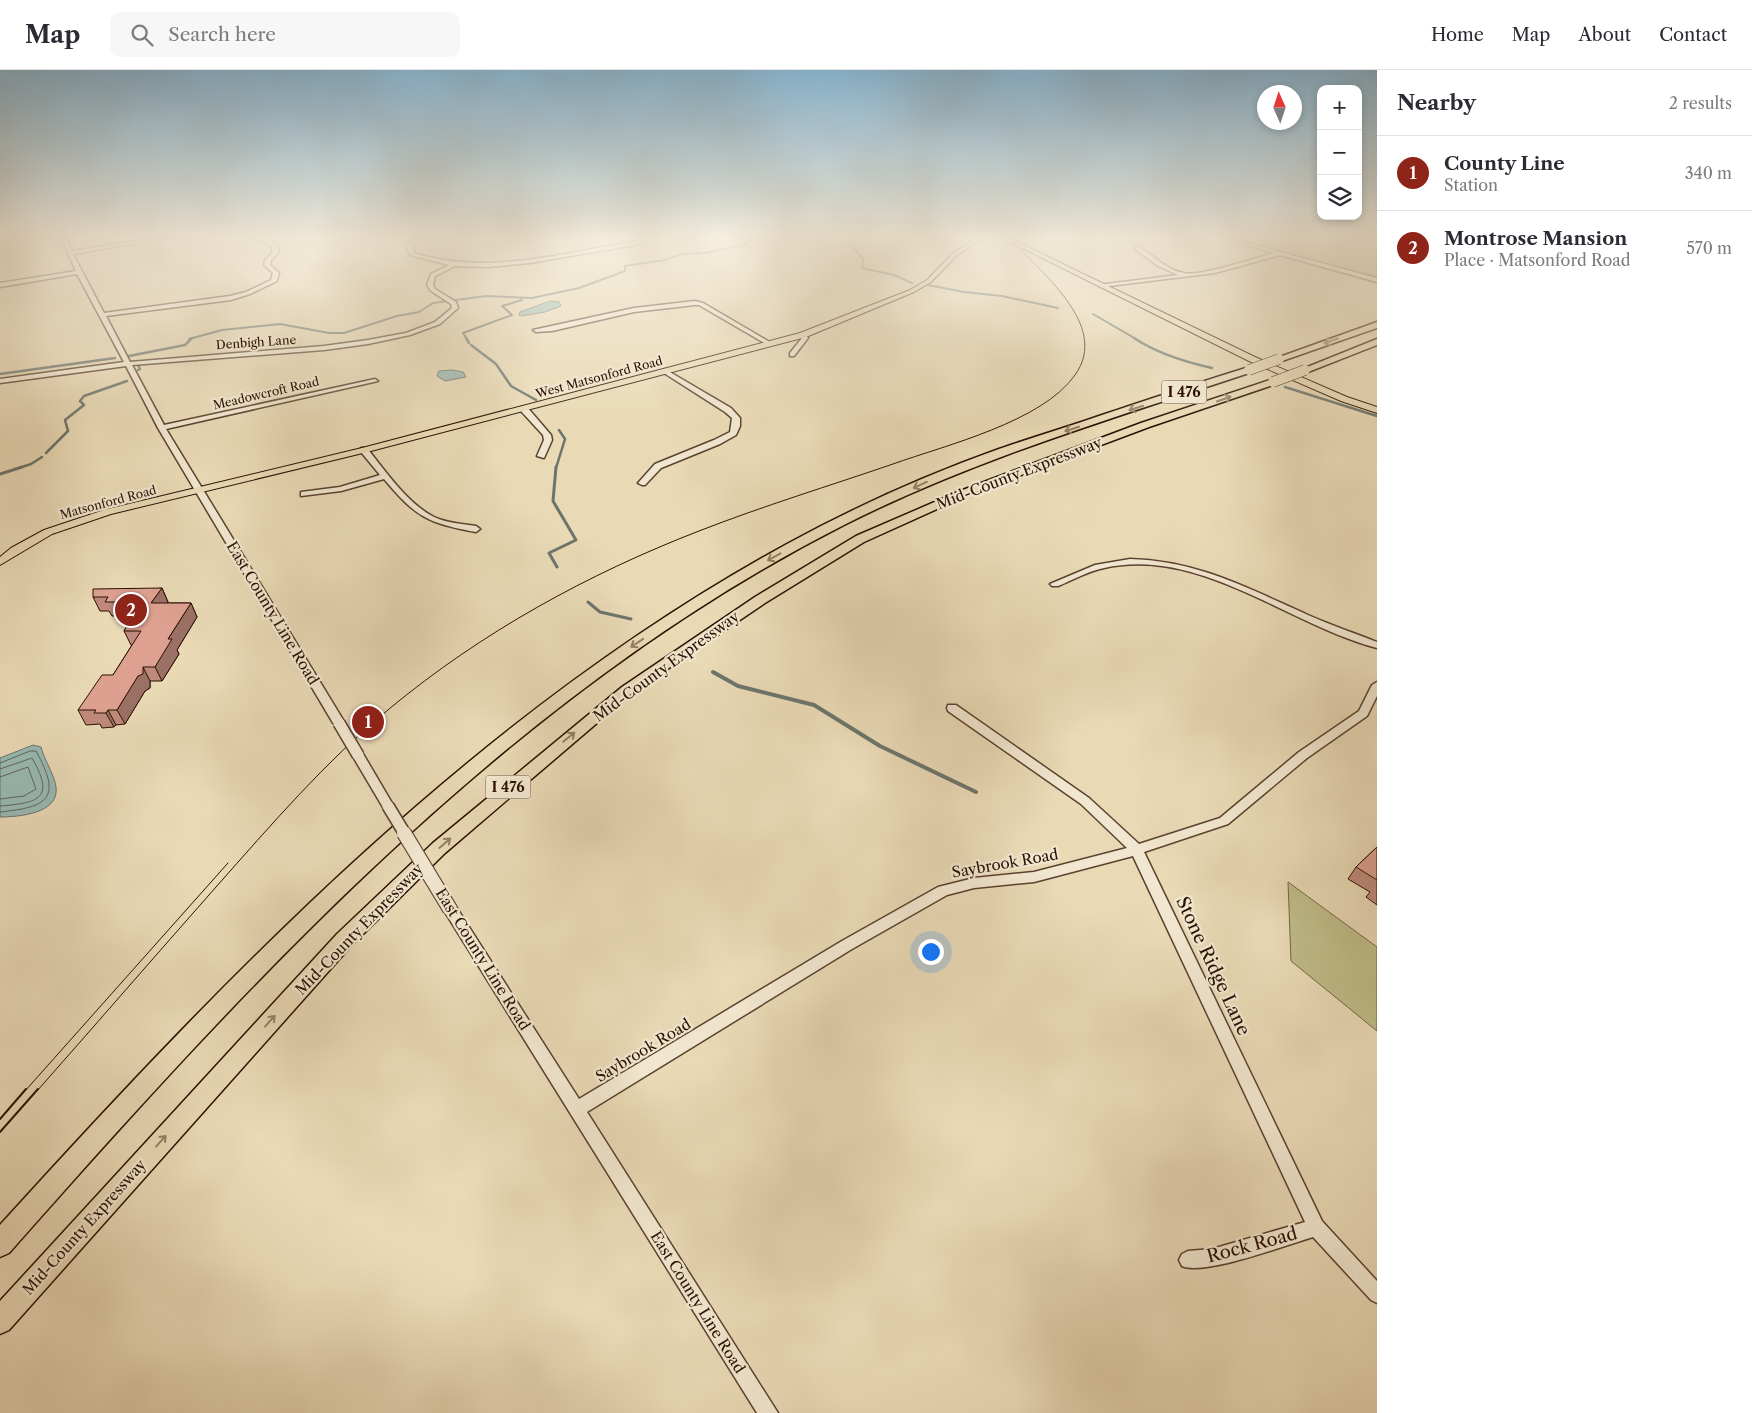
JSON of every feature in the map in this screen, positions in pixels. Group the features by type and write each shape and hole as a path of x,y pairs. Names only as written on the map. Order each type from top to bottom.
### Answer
{"highway":[{"name":"Mid-County Expressway","path":"0,1244 155,1073 259,965 319,907 467,774 553,704 676,617 764,562 882,502 937,477 992,455 1279,360 1377,325"},
{"name":"Mid-County Expressway","path":"0,1321 344,940 446,842 626,690 760,600 860,539 964,492 1145,425 1273,382 1377,342"}],"main road":[{"name":"West Matsonford Road","path":"200,491 524,409 804,335 891,300"},
{"path":"1131,300 1261,362 1344,399 1377,410"},
{"name":"Matsonford Road","path":"0,562 22,546 64,526 108,512 200,491"}],"street":[{"name":"East County Line Road","path":"94,300 162,428 450,909 768,1413"},
{"path":"102,315 218,300"},
{"name":"Denbigh Lane","path":"129,365 180,358 356,345 386,339 408,334 451,315 455,308 449,300"},
{"path":"536,330 552,329 634,310 696,303 701,304 770,344"},
{"path":"792,355 804,342 804,335"},
{"path":"0,381 129,365"},
{"path":"642,483 658,466 718,442 732,433 736,426 736,418 728,410 666,372"},
{"name":"Meadowcroft Road","path":"162,428 375,381"},
{"path":"524,409 547,435 548,440 541,456"},
{"path":"364,450 425,516 448,524 476,529"},
{"path":"304,494 341,489 386,476"},
{"path":"1055,584 1104,565 1147,562 1172,565 1194,570 1231,583 1308,618 1377,645"},
{"name":"Saybrook Road","path":"577,1108 847,945 943,891 974,884 1034,877 1137,850 1224,820 1303,755 1363,713 1377,685"},
{"name":"Stone Ridge Lane","path":"952,708 1085,801 1137,850 1316,1227 1377,1294"},
{"name":"Rock Road","path":"1188,1260 1212,1258 1316,1227"}],"shaded area":[{"path":"1288,882 1377,947 1377,1031 1291,961"}],"water":[{"path":"550,301 559,302 561,306 545,312 519,315 520,312"},
{"path":"452,370 463,372 466,377 445,381 437,376 439,371"},
{"path":"33,745 41,747 55,782 55,796 51,803 36,812 26,815 0,817 0,758"}],"building":[{"path":"162,588 151,603 191,603 168,639 172,639 155,667 143,667 143,674 138,676 117,710 108,710 106,713 94,713 96,710 78,710 102,675 113,675 141,631 124,631 136,610 126,611 133,602 105,602 108,597 93,597 93,589"},
{"path":"1377,847 1377,880 1356,867"}],"waterway":[{"path":"192,338 222,330 280,324 329,333 344,333 397,316 419,312 433,303 458,300"},
{"path":"467,339 463,333 512,315 502,306 522,300"},
{"path":"1019,300 1058,308"},
{"path":"1093,314 1136,339"},
{"path":"129,356 185,345 192,338"},
{"path":"466,338 469,343"},
{"path":"1134,338 1172,357 1212,368"},
{"path":"471,345 496,364 511,386 536,400"},
{"path":"0,374 115,358"},
{"path":"138,365 140,369 138,370"},
{"path":"46,453 68,431 65,420 84,405 80,401 84,396 127,381"},
{"path":"1285,387 1377,416"},
{"path":"556,468 565,439 559,430"},
{"path":"22,467 42,457"},
{"path":"0,474 22,467"},
{"path":"556,467 553,501 576,540 549,553 557,567"},
{"path":"588,602 600,612 631,619"},
{"path":"713,672 738,686 814,705 880,746 976,792"}],"tram line":[{"path":"37,1091 257,840 299,795 365,729 424,681 499,630 537,607 617,566 747,513 992,430 1040,406 1060,392 1075,375 1084,356 1084,337 1078,318 1067,300"},
{"path":"25,1091 228,863"},
{"path":"0,1119 26,1089"},
{"path":"0,1132 38,1089"}],"place":[{"name":"Montrose Mansion","path":"131,610"},
{"name":"County Line","path":"368,722"}]}
